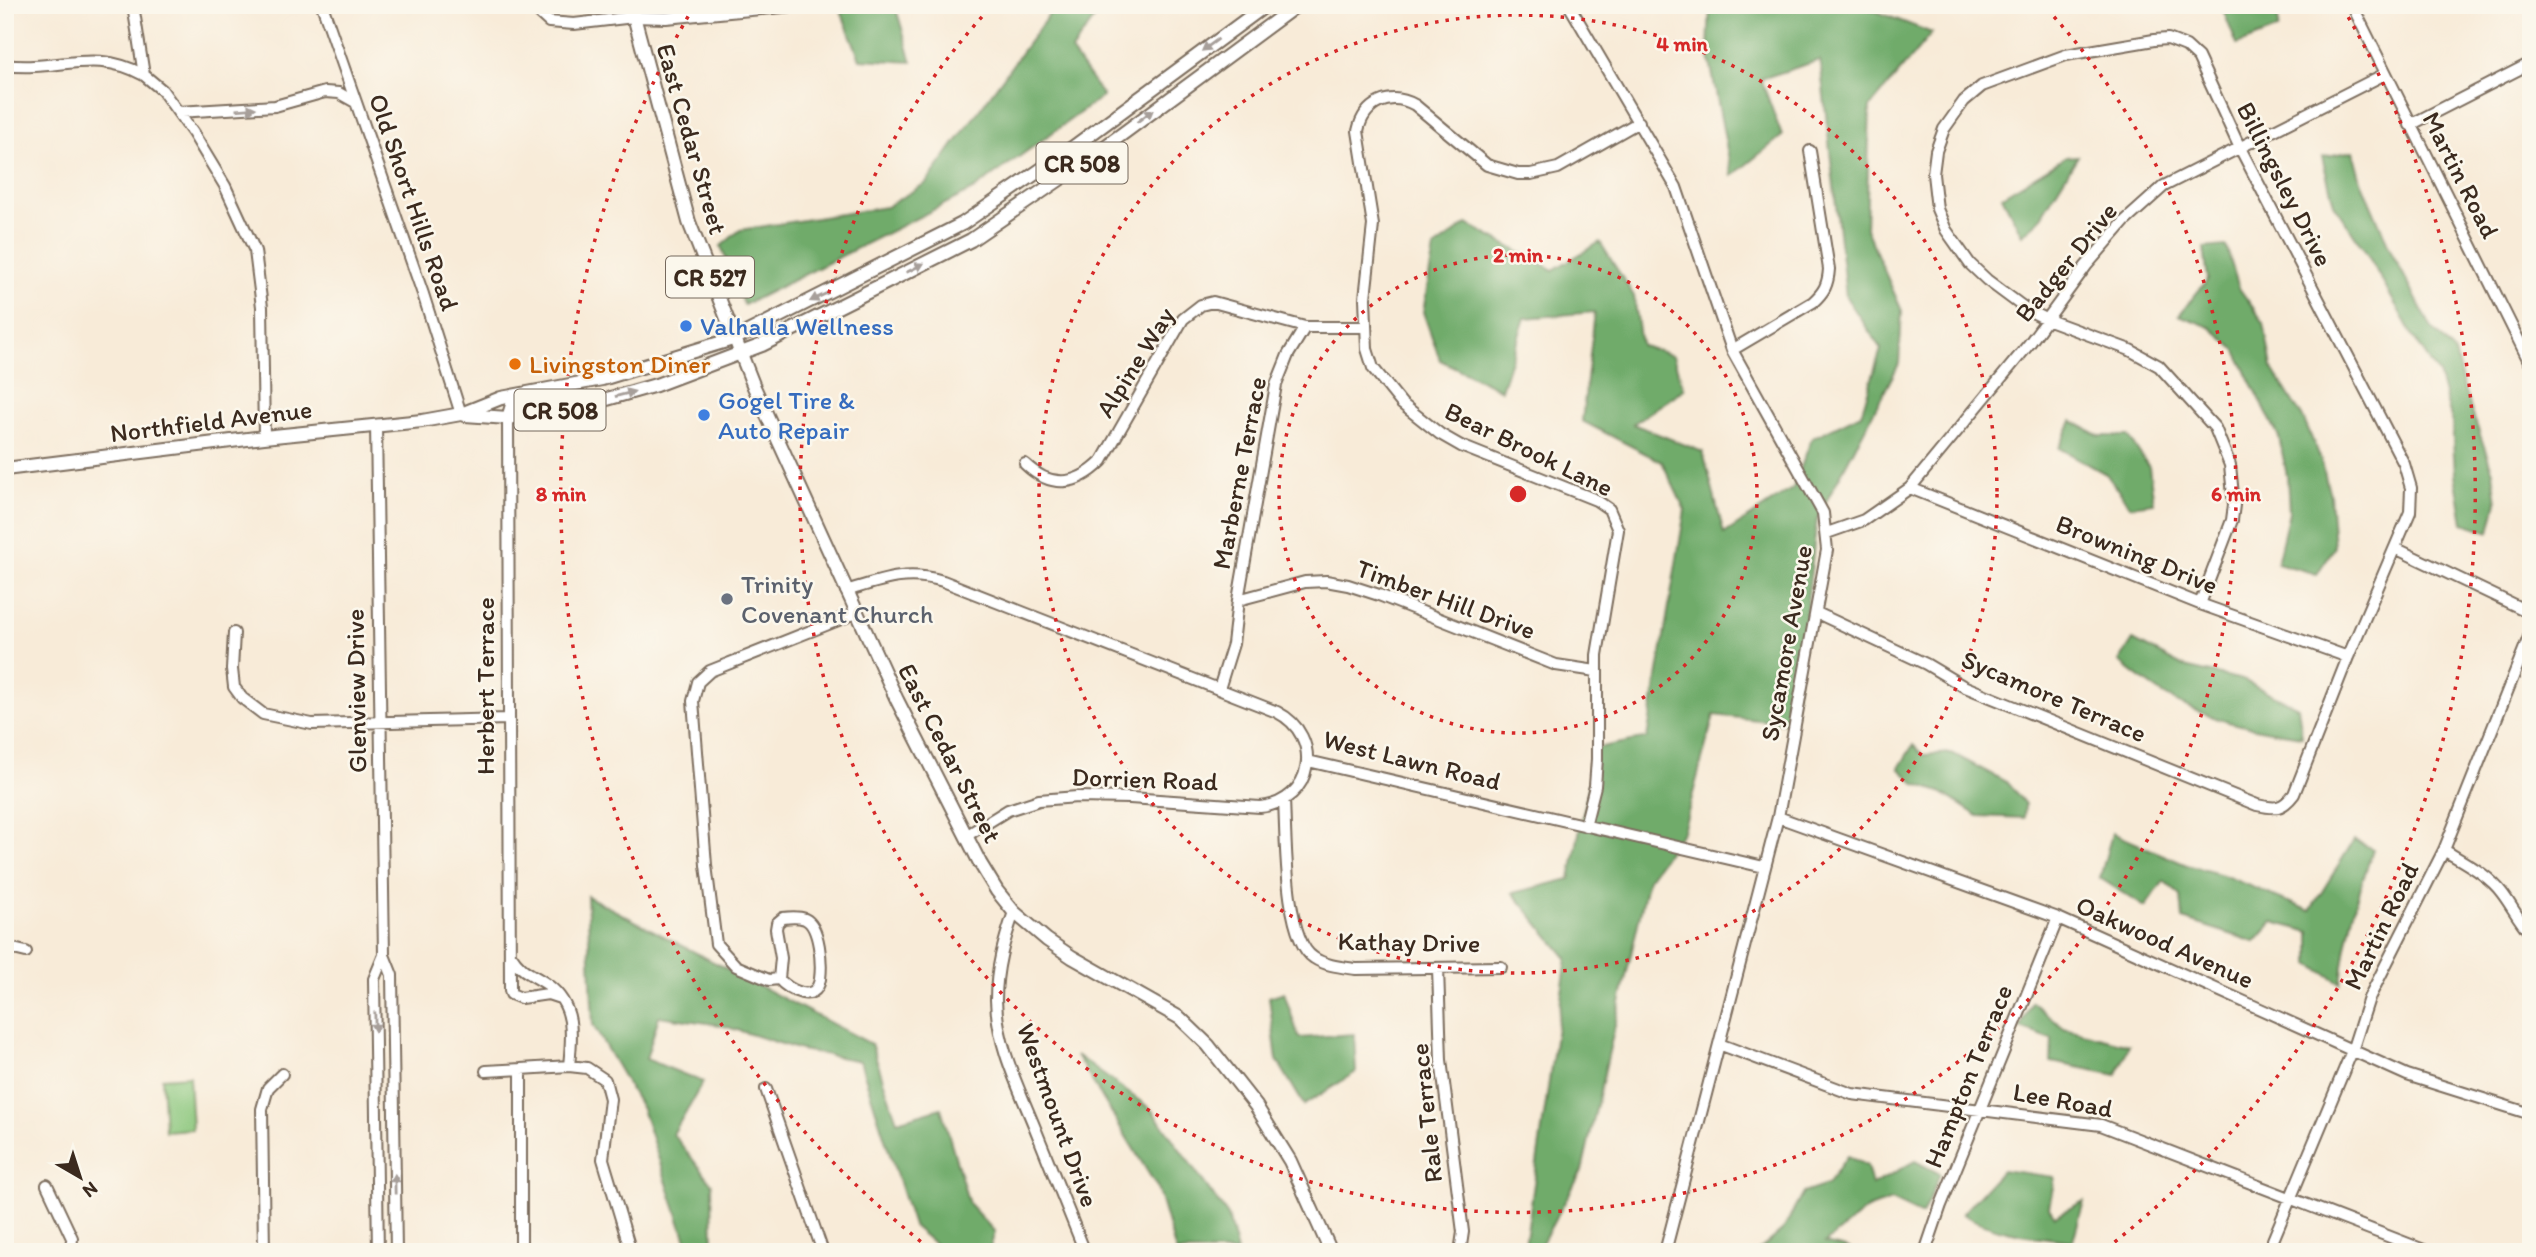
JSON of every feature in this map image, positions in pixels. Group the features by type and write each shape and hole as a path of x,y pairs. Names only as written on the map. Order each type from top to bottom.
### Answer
{"main road":[{"name":"CR 508","path":"461,414 501,398 602,379 736,338 962,224 1266,5"},
{"name":"CR 508","path":"461,414 508,418 569,408 656,386 741,354 971,240 1297,5"},
{"name":"East Cedar Street","path":"632,11 689,222 741,354 856,613 966,836 997,891 1014,912 1072,957 1180,1018 1208,1045 1256,1106 1290,1161 1331,1252"},
{"path":"1234,28 1247,41"},
{"path":"1111,119 1122,133"},
{"path":"988,206 999,221"},
{"path":"508,418 512,405 566,395 573,386"},
{"name":"Northfield Avenue","path":"5,469 264,437 422,421 461,414"}],"street":[{"path":"133,5 144,75"},
{"name":"Old Short Hills Road","path":"322,5 423,293 461,414"},
{"path":"536,5 538,12 549,22 574,24 632,11 666,18 738,8 794,6"},
{"name":"Sycamore Avenue","path":"1569,5 1676,187 1731,350 1823,513 1827,533 1828,550 1778,817 1665,1252"},
{"name":"Martin Road","path":"2352,5 2531,365"},
{"name":"Billingsley Drive","path":"2200,604 2233,513 2234,481 2222,441 2215,428 2159,366 2130,350 2046,319 2006,296 1979,272 1950,238 1937,209 1933,174 1939,140 1956,110 1982,86 2066,55 2168,39 2186,46 2198,57 2239,146 2404,464 2411,488 2410,512 2348,657 2294,794 2277,810"},
{"path":"5,65 42,67 71,61 99,60 127,65 162,90 178,112 225,186 255,251 262,307 264,437"},
{"path":"2410,125 2531,63"},
{"name":"Badger Drive","path":"1827,533 1864,520 1910,488 2029,344 2086,266 2118,230 2164,186 2385,74"},
{"path":"178,112 275,106 325,92 340,93 355,102"},
{"name":"Bear Brook Lane","path":"1585,825 1595,786 1597,759 1596,671 1602,621 1618,544 1618,530 1613,516 1596,500 1461,446 1420,420 1402,404 1373,368 1364,327 1373,225 1358,131 1363,117 1373,106 1386,99 1409,102 1487,165 1518,174 1531,174 1558,168 1639,122"},
{"path":"1731,350 1813,302 1823,293 1828,282 1829,269 1810,151"},
{"name":"Alpine Way","path":"1025,464 1037,475 1053,480 1067,481 1092,471 1102,461 1183,319 1200,305 1213,302 1305,327"},
{"path":"1305,327 1364,327"},
{"name":"Marberne Terrace","path":"1219,689 1233,644 1238,600 1276,386 1305,327"},
{"name":"Herbert Terrace","path":"508,418 510,990 521,998 548,994 560,998"},
{"name":"Glenview Drive","path":"376,425 384,956 392,975 396,1252"},
{"name":"Browning Drive","path":"1910,488 2200,604 2348,657"},
{"path":"2395,548 2531,613"},
{"name":"West Lawn Road","path":"846,591 888,578 923,575 943,580 1286,717 1300,731 1308,761 1764,867"},
{"name":"Timber Hill Drive","path":"1238,600 1306,582 1326,581 1348,585 1556,665 1596,671"},
{"path":"779,979 769,980 736,966 716,944 706,865 693,701 698,682 710,671 856,613"},
{"name":"Sycamore Terrace","path":"1817,613 1926,664 1963,686 2256,805 2277,810"},
{"name":"Martin Road","path":"2273,1240 2351,1051 2369,998 2444,850 2531,632"},
{"path":"234,633 234,687 242,698 263,713 312,724 508,719"},
{"path":"1284,800 1302,780 1308,761"},
{"name":"Dorrien Road","path":"966,836 1008,810 1039,800 1077,797 1130,798 1260,807 1284,800"},
{"name":"Kathay Drive","path":"1284,800 1290,906 1302,945 1312,957 1337,967 1356,969 1501,967"},
{"name":"Oakwood Avenue","path":"1778,817 2057,918 2407,1075 2531,1114"},
{"path":"2444,850 2471,866 2501,891 2531,934"},
{"name":"Westmount Drive","path":"1014,912 1000,954 998,971 996,1001 1000,1031 1010,1069 1085,1252"},
{"path":"803,917 818,936 818,986 806,994 797,994 779,979 782,968 776,929 778,923 783,918 803,917"},
{"name":"Hampton Terrace","path":"1925,1252 1978,1109 2057,918"},
{"path":"5,947 26,952"},
{"path":"510,954 521,970 550,987 568,1009 572,1027 569,1066"},
{"name":"Glenview Drive","path":"378,1252 374,979 384,956"},
{"name":"Rale Terrace","path":"1438,968 1441,1060 1462,1231 1460,1252"},
{"name":"Lee Road","path":"1719,1044 1852,1094 2101,1125 2429,1252"},
{"path":"486,1071 569,1066 587,1068 605,1080 610,1099 603,1159 631,1252"},
{"path":"521,1069 521,1252"},
{"path":"264,1252 262,1109 268,1088 282,1074"},
{"path":"766,1089 823,1252"},
{"path":"47,1185 72,1238 71,1252"}],"green space":[{"path":"829,5 895,5 912,62 860,59 840,9"},
{"path":"1056,5 1104,5 1071,51 1103,96 973,190 744,305 721,246 740,230 886,207 926,183"},
{"path":"1710,5 1860,5 1932,33 1870,107 1866,229 1902,311 1899,364 1817,519 1793,724 1714,715 1683,831 1648,879 1582,1171 1537,1252 1524,1252 1567,958 1513,893 1570,879 1596,748 1647,738 1685,510 1662,462 1582,421 1595,312 1525,318 1501,390 1440,360 1423,312 1434,248 1467,224 1553,270 1600,242 1634,296 1641,345 1673,356 1684,389 1633,424 1703,452 1724,534 1793,488 1812,438 1861,414 1881,349 1846,297 1820,60 1761,79 1782,136 1732,176 1708,51"},
{"path":"2221,5 2279,5 2278,29 2237,45"},
{"path":"2353,151 2361,181 2390,249 2431,327 2455,353 2464,389 2493,472 2497,502 2490,532 2463,523 2455,475 2452,421 2438,374 2334,204 2322,157"},
{"path":"2078,156 2038,221 2022,235 2002,196 2066,157"},
{"path":"2226,246 2239,288 2264,323 2272,368 2304,420 2321,460 2330,495 2334,548 2317,574 2277,563 2289,512 2287,476 2279,437 2235,349 2210,327 2179,315 2208,279 2204,248"},
{"path":"2072,421 2100,436 2128,436 2149,467 2154,503 2130,506 2106,474 2059,448"},
{"path":"2133,640 2184,667 2243,680 2298,707 2302,736 2230,722 2179,703 2119,662"},
{"path":"1913,745 1923,755 1952,753 2008,783 2025,804 2024,818 1978,816 1940,792 1916,784 1899,768"},
{"path":"2112,833 2187,865 2223,875 2310,911 2354,840 2373,849 2353,915 2341,983 2310,964 2310,932 2273,922 2255,942 2183,919 2181,896 2164,881 2145,907 2100,878"},
{"path":"587,896 871,1044 897,1121 941,1108 969,1204 995,1232 989,1252 944,1252 913,1226 860,1061 801,1050 721,1025 659,1016 646,1059 703,1082 673,1134 712,1184 713,1252 690,1252 642,1109 593,1025"},
{"path":"1284,992 1299,1038 1354,1034 1356,1072 1304,1105 1277,1060 1269,997"},
{"path":"2032,1002 2064,1028 2129,1045 2117,1075 2051,1062 2052,1039 2020,1028"},
{"path":"1076,1055 1151,1109 1228,1216 1237,1252 1176,1252 1157,1187"},
{"path":"189,1076 192,1129 165,1131 162,1078"},
{"path":"1847,1156 1867,1166 1872,1185 1915,1161 1940,1174 1922,1215 1891,1200 1867,1209 1825,1243 1850,1249 1851,1252 1757,1252 1783,1230 1803,1193 1827,1185"},
{"path":"2002,1170 2055,1177 2049,1207 2055,1216 2084,1201 2073,1241 2002,1230 1962,1214"}],"place":[{"name":"Valhalla Wellness","path":"686,326"},
{"name":"Livingston Diner","path":"515,364"},
{"name":"Gogel Tire & Auto Repair","path":"704,415"},
{"name":"Trinity Covenant Church","path":"727,599"}]}
